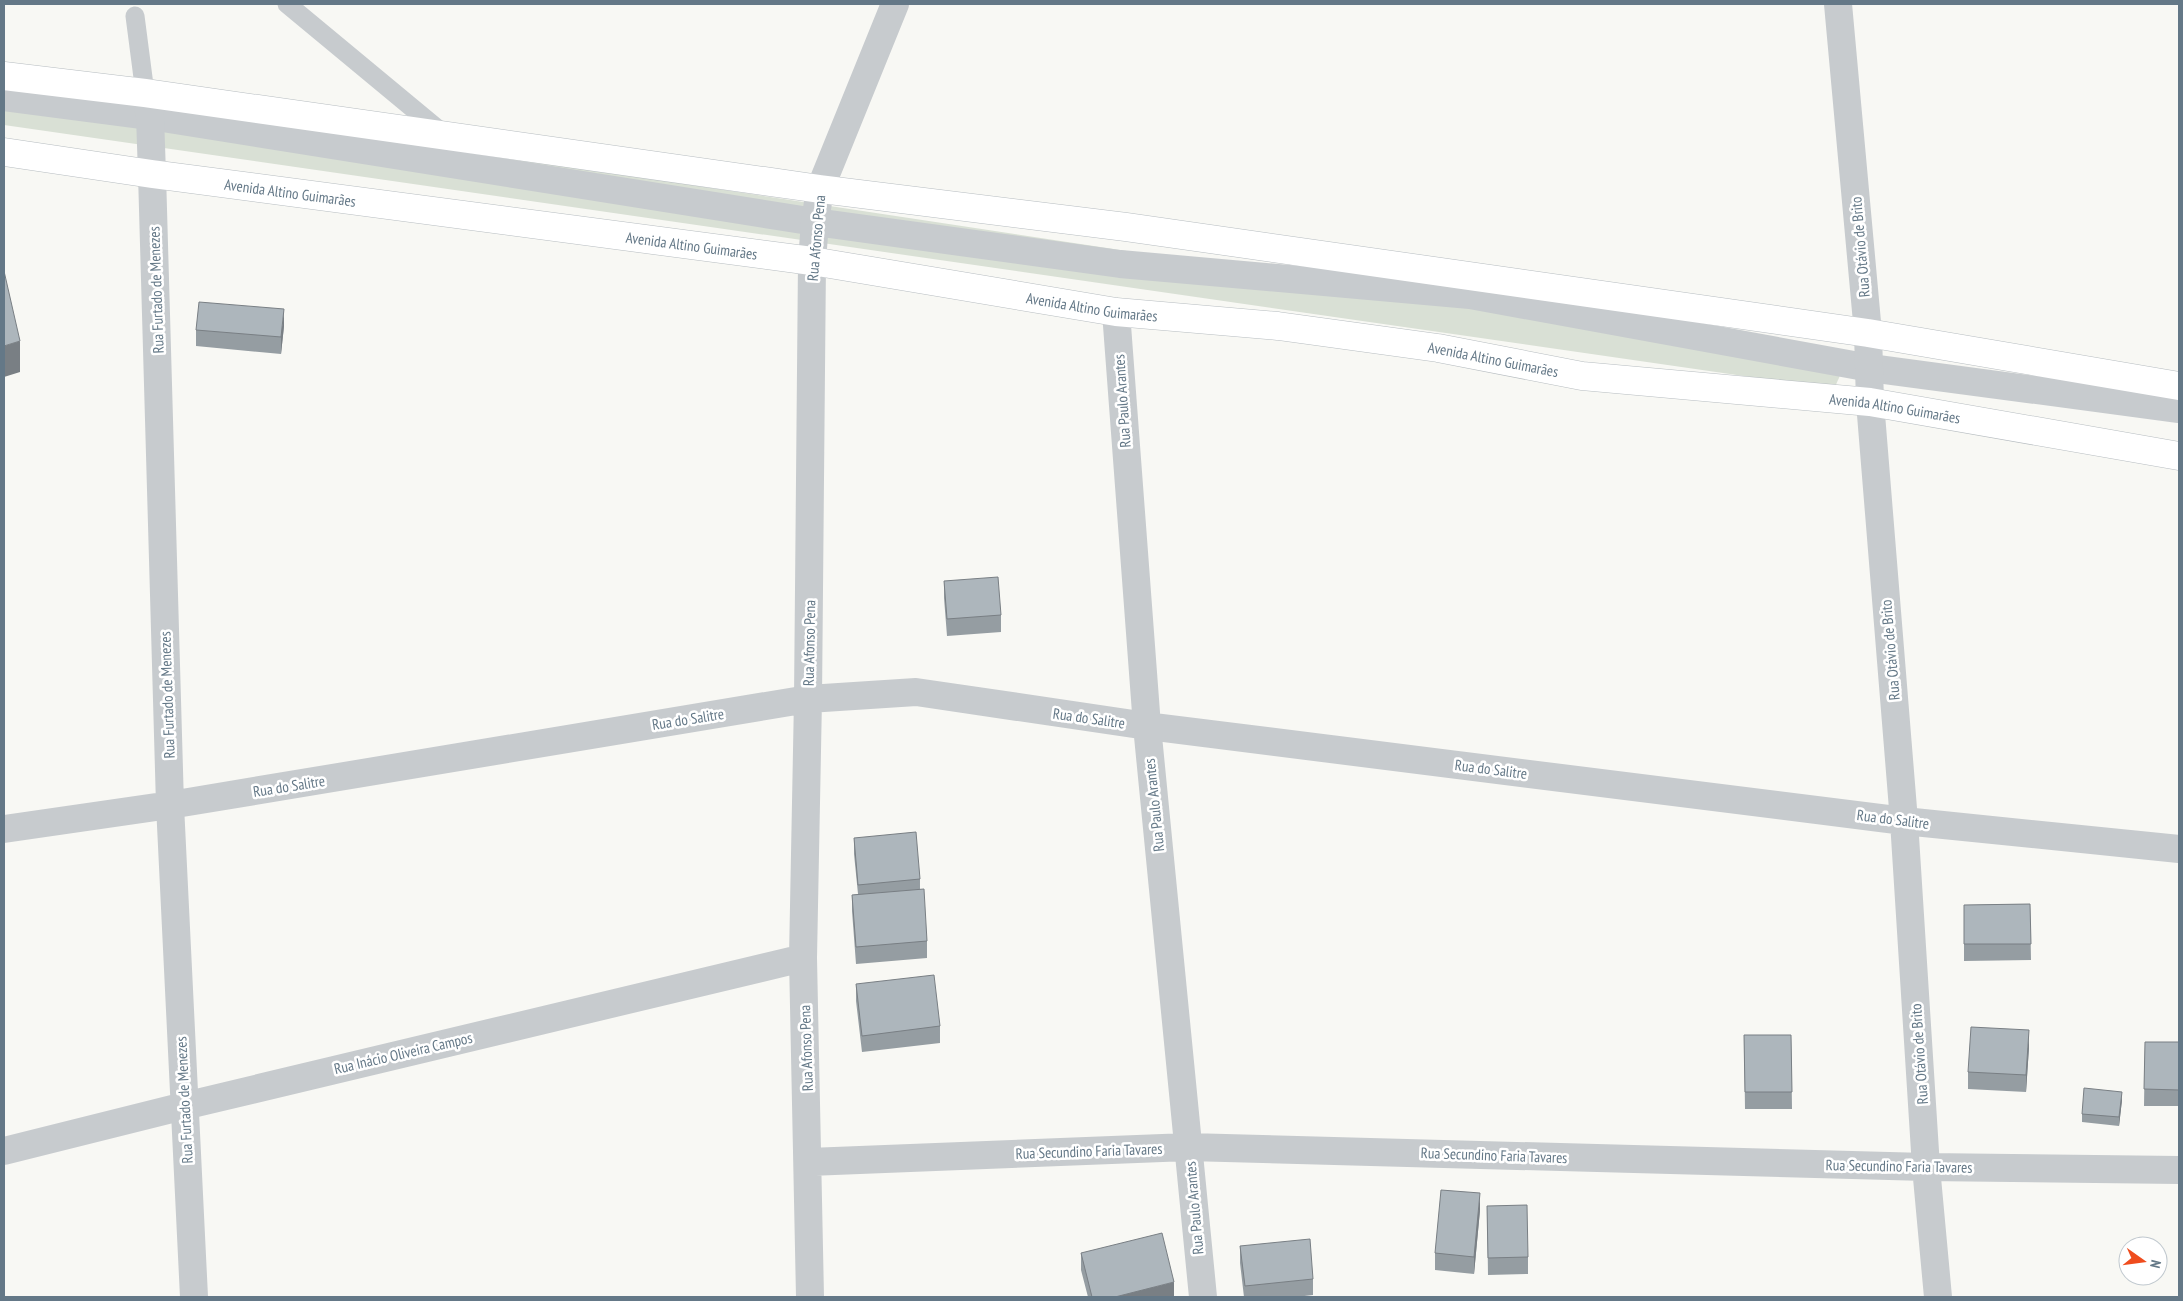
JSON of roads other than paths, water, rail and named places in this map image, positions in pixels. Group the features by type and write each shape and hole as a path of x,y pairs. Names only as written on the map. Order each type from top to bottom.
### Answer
{"main road":[{"path":"4,76 147,104 446,136 820,189 1126,227 1868,332 2179,386"},
{"name":"Avenida Altino Guimarães","path":"4,152 152,174 812,261 1116,312 1278,326 1438,348 1582,376 1870,402 2179,456"}],"street":[{"name":"Rua Afonso Pena","path":"810,1297 809,1162 803,958 808,699 812,261 820,189 895,4"},
{"name":"Rua Otávio de Brito","path":"1838,4 1868,332 1870,402 1904,821 1926,1167 1938,1297"},
{"path":"4,98 147,104 815,222 1120,264 1470,295 1870,368 2179,409"},
{"name":"Rua Furtado de Menezes","path":"147,104 152,174 170,806 194,1297"},
{"name":"Rua Paulo Arantes","path":"1116,312 1146,726 1203,1297"},
{"name":"Rua do Salitre","path":"4,829 170,806 808,699 916,692 1146,726 1904,821 2179,849"},
{"name":"Rua Inácio Oliveira Campos","path":"4,1151 803,958"},
{"name":"Rua Secundino Faria Tavares","path":"809,1162 1188,1147 1926,1167 2179,1170"}],"lane":[{"path":"286,4 446,136"},
{"path":"135,16 147,104"}]}
